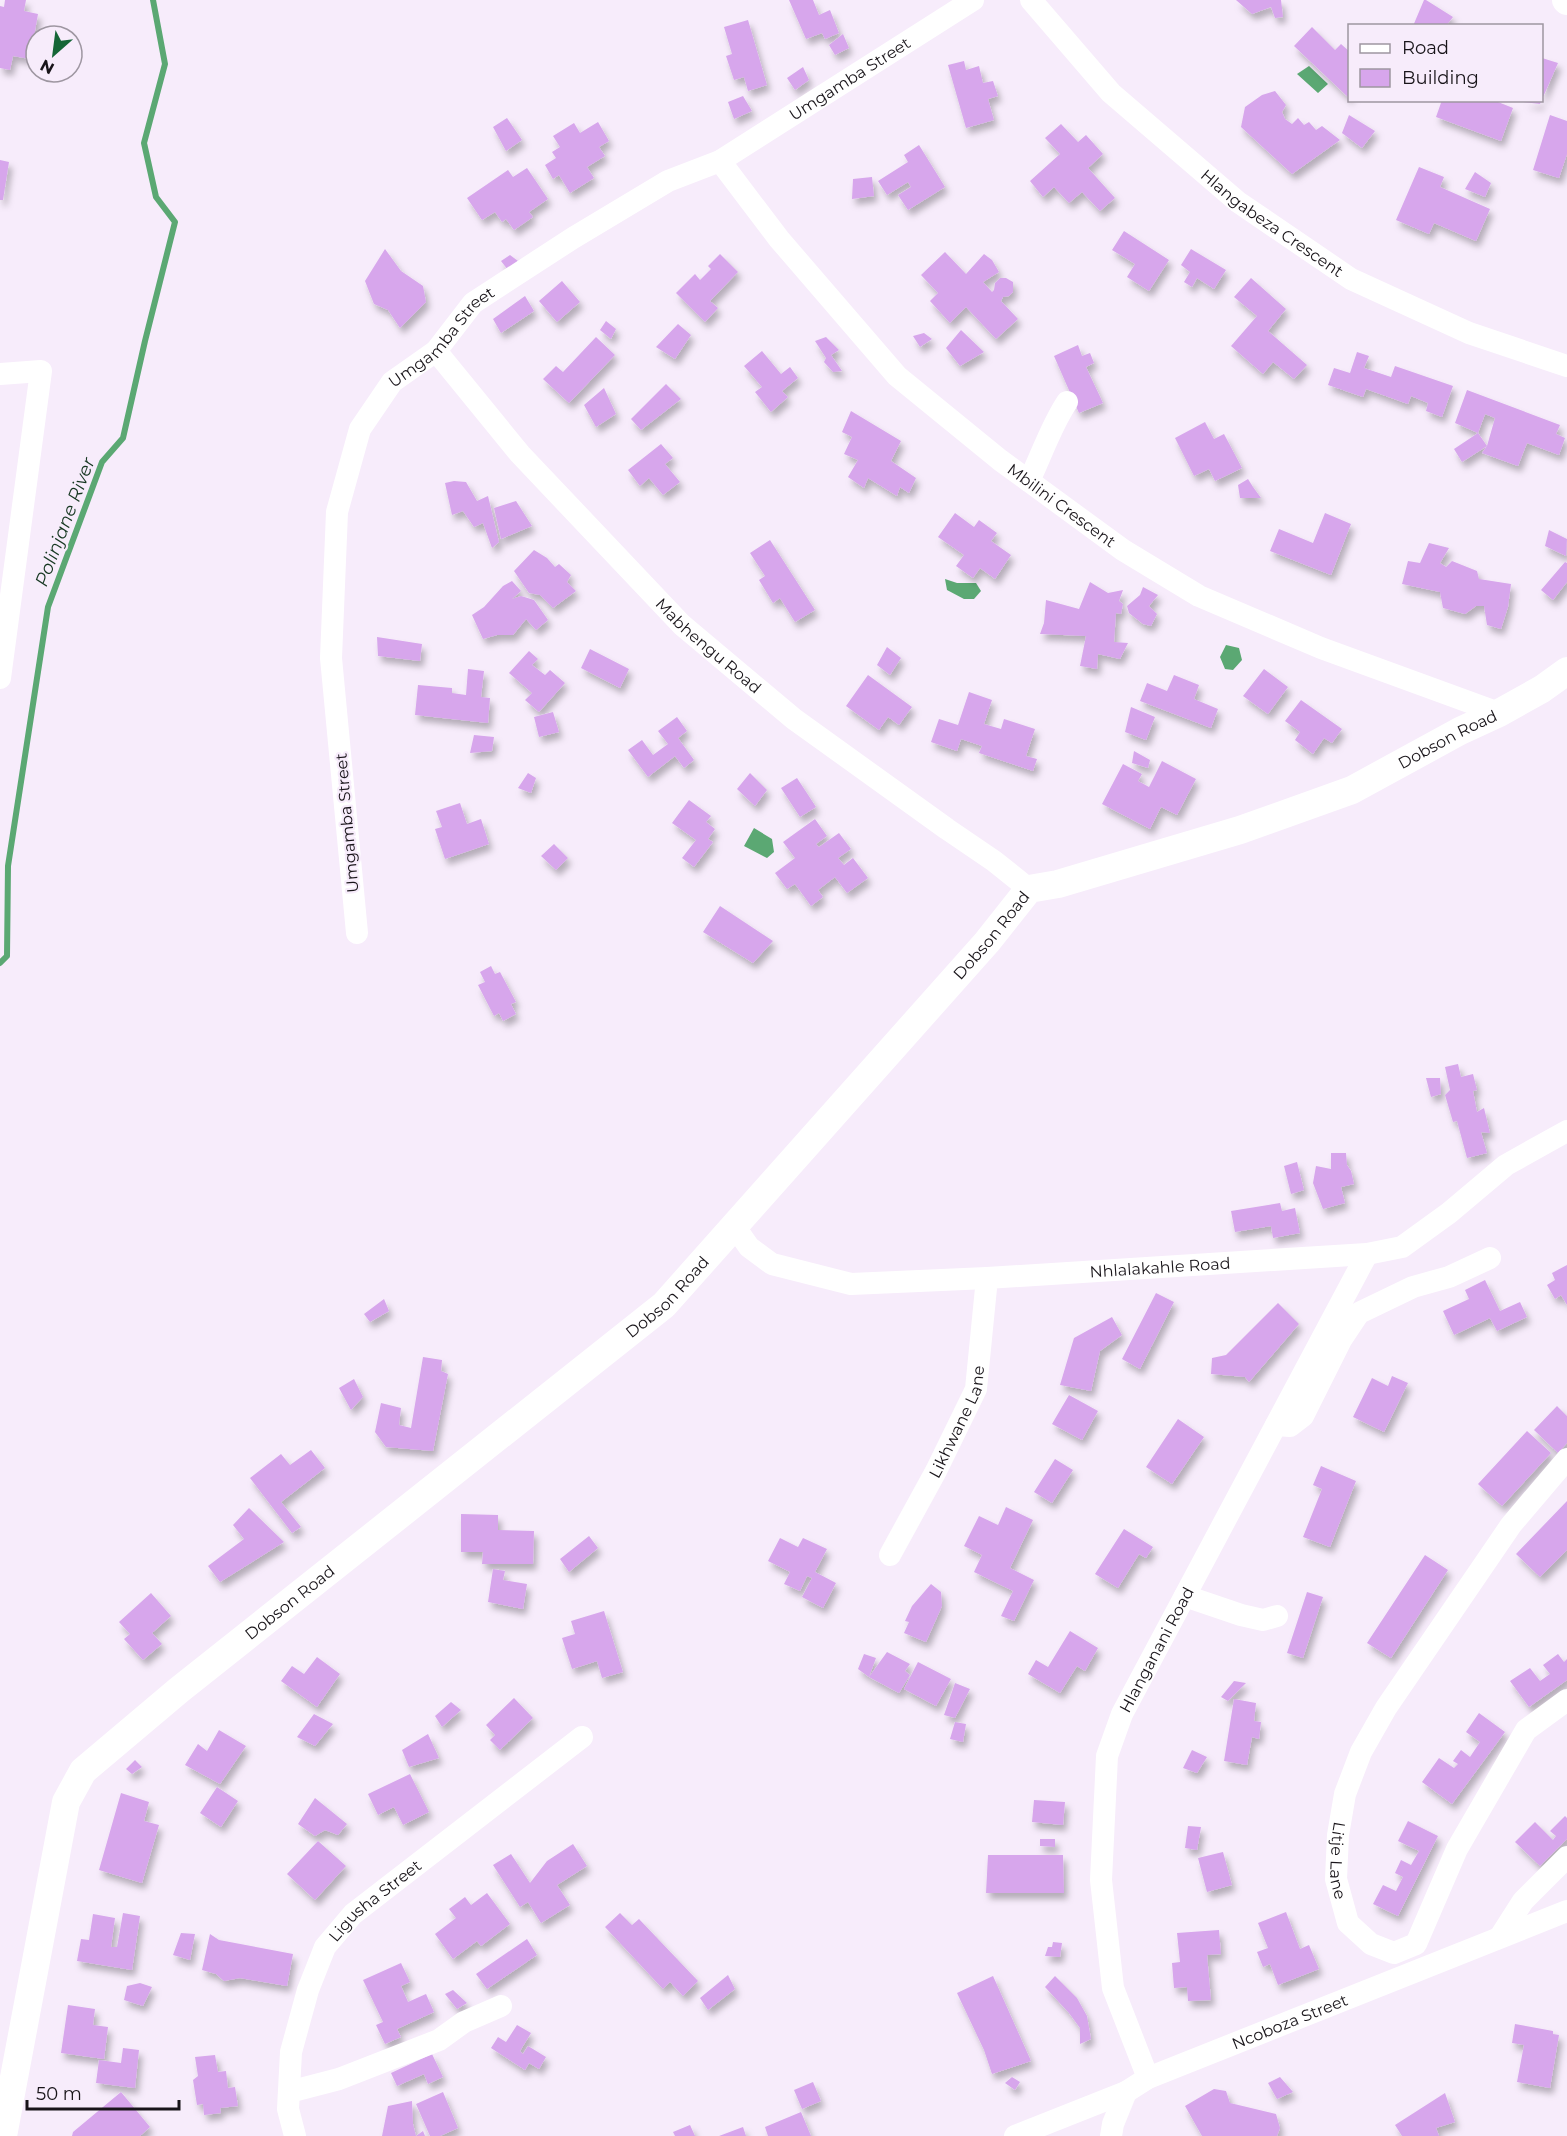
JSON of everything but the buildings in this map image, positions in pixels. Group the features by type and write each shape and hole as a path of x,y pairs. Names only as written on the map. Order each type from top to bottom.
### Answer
{"street":[{"name":"Umgamba Street","path":"357,933 332,658 337,512 360,429 392,382 436,351 472,303 573,238 668,181 720,161 973,0"},
{"name":"Hlangabeza Crescent","path":"1031,0 1112,93 1239,202 1341,273 1468,333 1567,366"},
{"name":"Mbilini Crescent","path":"720,161 779,239 897,376 1029,481 1123,550 1199,596 1321,648 1499,713"},
{"name":"Mabhengu Road","path":"436,351 520,454 682,626 794,719 947,830 994,861 1029,889"},
{"path":"0,374 41,371 0,678"},
{"path":"1029,481 1056,419 1067,402"},
{"name":"Dobson Road","path":"3,2136 66,1802 83,1771 179,1690 664,1305 987,942 1029,889 1058,884 1240,830 1352,790 1460,731 1499,713 1567,672"},
{"name":"Nhlalakahle Road","path":"735,1227 749,1247 772,1264 850,1284 987,1278 1367,1254 1402,1246 1449,1213 1506,1165 1563,1139"},
{"name":"Hlanganani Road","path":"1148,2078 1113,1988 1101,1880 1107,1756 1122,1714 1367,1254"},
{"path":"1276,1425 1290,1426 1303,1416 1341,1340 1359,1313 1413,1287 1449,1277 1490,1258"},
{"name":"Likhwane Lane","path":"890,1555 936,1471 976,1389 987,1278"},
{"name":"Litje Lane","path":"1567,1459 1511,1525 1386,1708 1361,1752 1345,1794 1338,1835 1336,1879 1348,1923 1371,1944 1394,1953 1416,1944 1457,1849 1526,1730 1567,1700"},
{"path":"1185,1596 1263,1620 1277,1616"},
{"name":"Ligusha Street","path":"295,2136 288,2109 291,2052 308,1990 325,1947 353,1914 582,1737"},
{"path":"1500,1937 1523,1901 1567,1857"},
{"name":"Ncoboza Street","path":"1016,2136 1126,2092 1148,2078 1567,1911"},
{"path":"289,2092 339,2079 439,2040 464,2022 501,2006"},
{"path":"1111,2136 1113,2124 1126,2092"}],"shaded area":[{"path":"1309,66 1328,84 1318,93 1297,74"},
{"path":"945,579 957,583 976,583 981,591 974,599 964,599 947,590"},
{"path":"1226,645 1239,648 1242,660 1233,670 1225,669 1220,657"},
{"path":"754,828 772,839 774,852 767,858 744,846"}],"waterway":[{"name":"Polinjane River","path":"0,963 7,956 8,866 48,607 102,462 123,438 175,222 156,197 144,143 165,64 153,0"}]}
